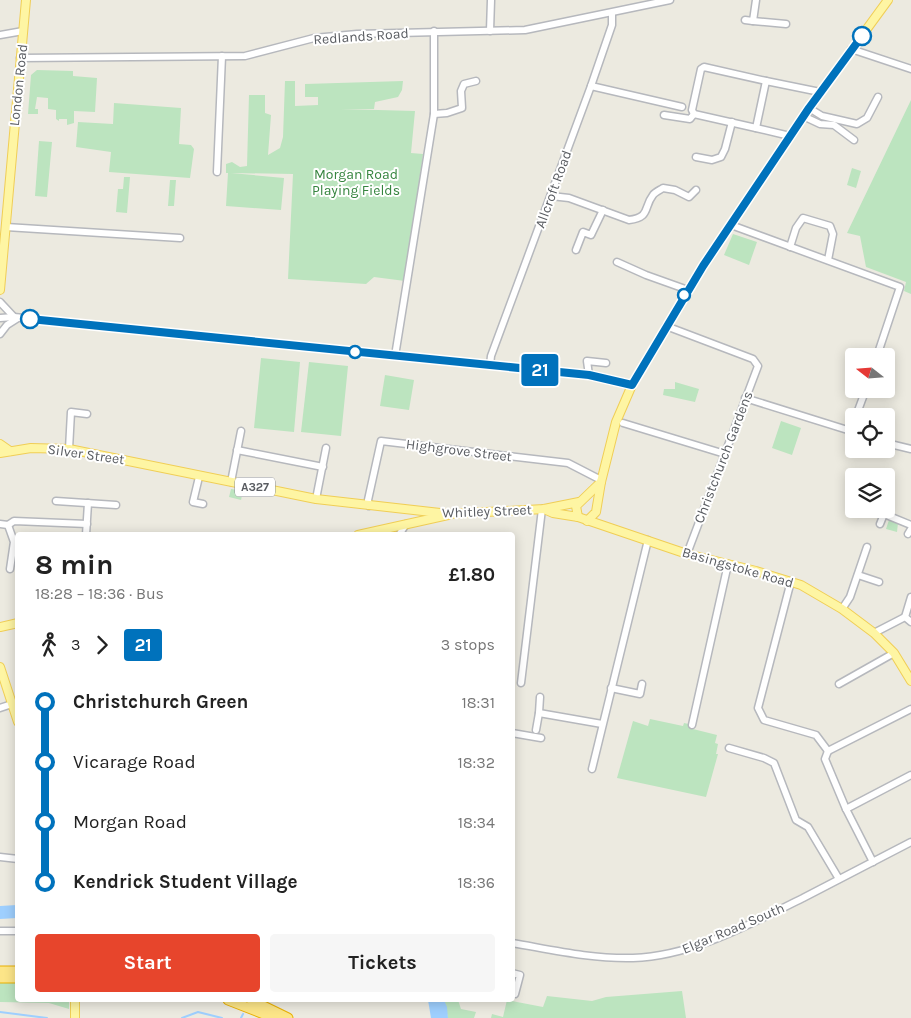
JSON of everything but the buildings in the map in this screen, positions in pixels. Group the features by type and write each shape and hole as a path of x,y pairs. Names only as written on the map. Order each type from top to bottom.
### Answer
{"highway":[{"path":"0,971 15,971"},
{"path":"0,978 15,978"},
{"path":"233,1002 274,1018"},
{"path":"255,1002 288,1018"}],"main road":[{"name":"London Road","path":"0,290 6,227 3,217 26,0"},
{"path":"587,521 596,509 616,422 632,385 666,326 803,116 888,0"},
{"path":"883,9 894,0"},
{"path":"0,444 10,451"},
{"name":"Silver Street","path":"0,453 40,448 69,449 199,476"},
{"name":"A327","path":"199,476 316,499 369,506"},
{"path":"601,481 581,500 575,510 578,518 648,540"},
{"path":"581,500 590,500 611,528"},
{"name":"Whitley Street","path":"369,506 449,514 543,509 581,500"},
{"name":"Whitley Street","path":"543,509 578,518"},
{"name":"A327","path":"370,532 436,519 449,514"},
{"name":"Basingstoke Road","path":"648,540 687,554 791,581 842,609 874,633 894,653 911,681"},
{"path":"0,627 15,624"},
{"path":"0,667 15,703"},
{"path":"75,1002 75,1015"}],"street":[{"path":"490,31 491,0"},
{"name":"Redlands Road","path":"20,58 222,56 251,54 314,38 358,34 533,29 670,0"},
{"path":"754,21 756,0"},
{"name":"Allcroft Road","path":"490,365 491,356 591,86 612,25 612,13"},
{"path":"745,20 786,24"},
{"path":"0,35 23,31"},
{"path":"395,356 434,114 434,31"},
{"path":"851,49 911,70"},
{"path":"217,172 222,56"},
{"path":"694,114 692,110 701,69 704,67 820,92"},
{"path":"434,114 466,109 461,91 464,84 476,81"},
{"path":"756,128 766,81"},
{"path":"591,86 682,107"},
{"path":"809,108 822,116 857,124 867,118 869,106 878,97"},
{"path":"664,114 690,119 694,114"},
{"path":"694,114 790,136"},
{"path":"803,116 820,124 834,125 854,140"},
{"path":"696,157 712,160 721,157 732,122"},
{"path":"550,196 569,198 629,220 638,219 645,213 653,194 663,188 675,190 689,197 696,190"},
{"path":"576,250 583,232 591,235 603,210"},
{"path":"790,247 796,228 803,218 830,226 833,234 828,260"},
{"path":"731,225 900,287 880,348"},
{"path":"6,227 180,238"},
{"path":"617,262 688,290"},
{"path":"0,302 16,318"},
{"path":"0,318 16,318 589,375 632,385"},
{"path":"0,334 16,318"},
{"name":"Christchurch Gardens","path":"666,326 757,361 758,366 687,554"},
{"path":"589,375 587,361 606,363"},
{"path":"745,398 845,430"},
{"path":"69,449 71,412 87,414"},
{"path":"623,423 725,454"},
{"path":"231,482 241,431"},
{"name":"Highgrove Street","path":"369,506 368,500 378,443 381,441 568,463 601,481"},
{"path":"895,445 911,449"},
{"path":"316,499 326,448"},
{"path":"237,450 323,467"},
{"path":"199,476 193,502 203,504"},
{"path":"56,501 116,505"},
{"path":"86,532 88,503"},
{"path":"521,683 543,509"},
{"path":"880,524 884,514 911,525"},
{"path":"11,523 15,538"},
{"path":"0,524 87,524"},
{"path":"400,532 406,524"},
{"path":"390,527 395,532"},
{"path":"592,769 648,540"},
{"path":"10,569 15,546"},
{"path":"842,609 858,575 868,547"},
{"path":"692,725 728,564"},
{"path":"858,575 880,582"},
{"path":"791,581 758,708 764,720 816,735 828,751"},
{"path":"874,633 905,617 911,596"},
{"path":"905,617 911,622"},
{"path":"839,684 894,653"},
{"path":"611,688 640,694 642,684"},
{"path":"536,730 540,697"},
{"path":"0,708 15,703"},
{"path":"873,862 846,810 825,759 828,751 911,709"},
{"path":"539,713 602,724"},
{"path":"515,734 541,738"},
{"path":"729,748 764,758 774,763 796,820 808,826 839,879"},
{"path":"846,810 911,775"},
{"name":"Elgar Road South","path":"515,944 583,956 633,958 672,953 756,922 911,842"},
{"path":"0,856 15,858"},
{"path":"0,931 15,931"},
{"path":"515,974 520,975 515,994"}],"green space":[{"path":"37,70 73,71 73,76 97,78 95,112 74,111 74,123 67,125 67,119 59,119 59,121 56,119 56,110 48,109 48,98 37,97 35,109 38,109 38,114 28,114 31,75"},
{"name":"Morgan Road Playing Fields","path":"285,81 295,81 295,106 318,105 318,97 305,97 305,84 403,81 402,90 398,97 375,102 374,109 341,109 415,111 411,153 423,154 405,281 374,277 366,284 288,279 293,174 231,173 284,178 281,210 226,206 228,173 226,173 226,164 232,162 240,167 247,166 249,95 265,95 265,113 271,115 268,155 280,148 283,137"},
{"path":"911,100 911,294 904,291 906,282 866,267 860,236 847,233"},
{"path":"114,103 181,108 179,144 191,145 194,149 190,178 109,172 111,152 76,147 78,122 113,124"},
{"path":"39,141 52,142 47,197 35,196"},
{"path":"852,168 861,171 856,188 847,185"},
{"path":"124,177 130,177 127,213 116,212 118,189 123,189"},
{"path":"170,180 176,180 174,206 168,206"},
{"path":"733,234 757,242 749,265 724,255"},
{"path":"261,358 300,362 294,432 254,428"},
{"path":"309,362 348,366 341,436 301,432"},
{"path":"385,375 414,380 409,410 380,406"},
{"path":"675,382 699,389 695,402 663,395 664,389 675,389"},
{"path":"781,421 801,428 792,455 772,448"},
{"path":"231,489 243,491 241,500 229,497"},
{"path":"889,520 898,523 897,532 886,529"},
{"path":"650,719 683,726 684,723 693,725 693,729 717,735 715,743 718,744 716,754 718,754 706,797 617,778 633,721 648,726"},
{"path":"15,981 15,1002 69,1002 69,1009 49,1003 0,1002 0,982"},
{"path":"682,991 686,1018 491,1018 492,1014 503,1017 507,1002 515,1002 543,1007 547,996 592,1001 606,997"},
{"path":"444,1002 459,1002 461,1009 476,1012 474,1018 448,1018"}],"water":[{"path":"15,905 15,918 0,919 0,906"},
{"path":"428,1002 445,1002 448,1018 431,1018"}],"waterway":[{"path":"0,1012 47,1018"},
{"path":"182,1018 198,1012 222,1018"},
{"path":"241,1018 243,1014"}],"bus line":[{"name":"21","path":"30,319 589,375 632,385 703,266 809,108 862,36"}]}
